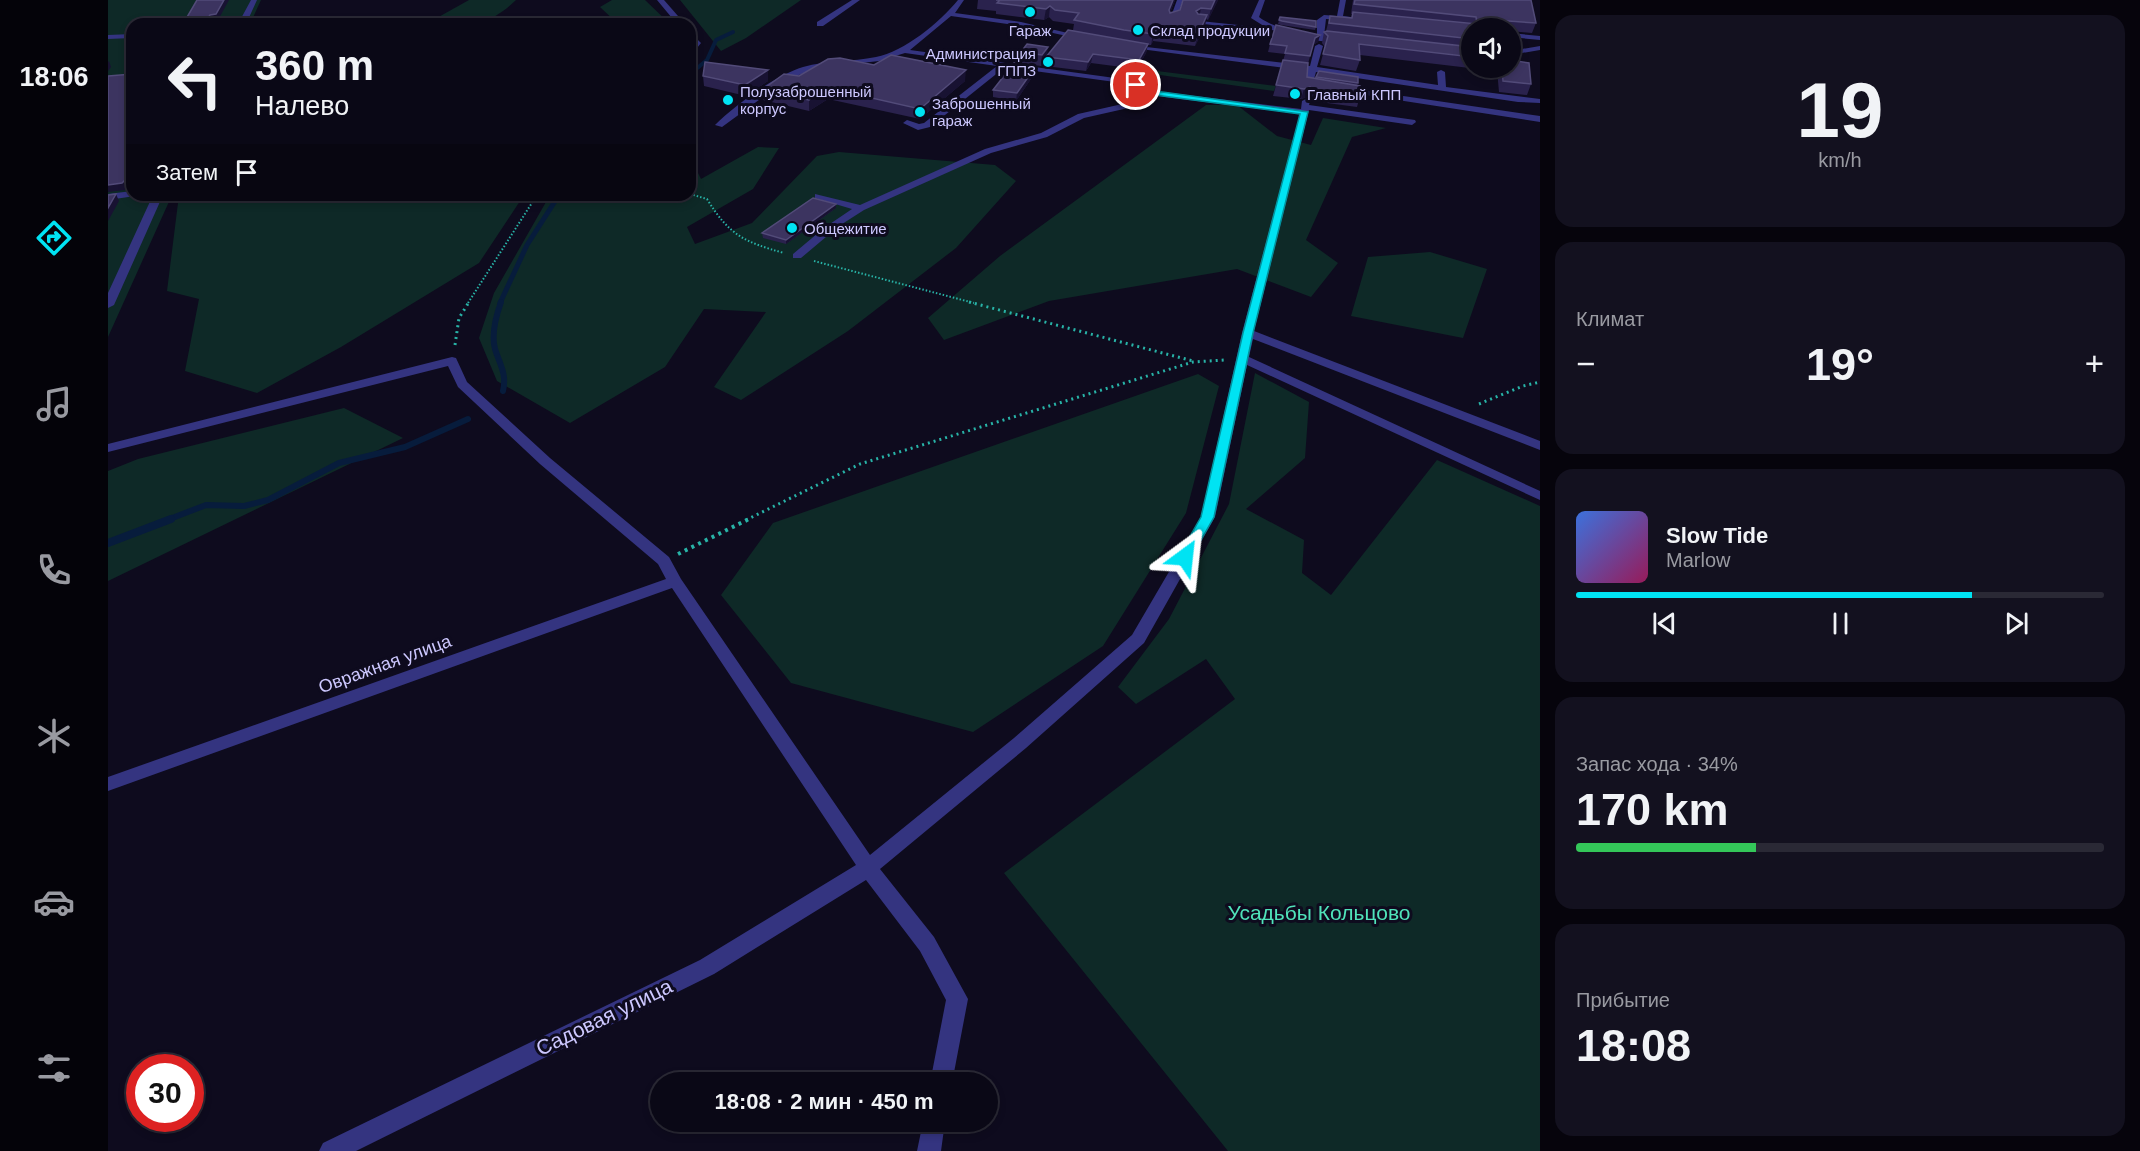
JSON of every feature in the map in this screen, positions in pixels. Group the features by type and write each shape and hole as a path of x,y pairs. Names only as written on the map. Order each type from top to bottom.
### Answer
{"street":[{"path":"245,18 254,0"},
{"path":"660,0 676,18"},
{"path":"820,24 857,0"},
{"path":"719,125 797,71 817,66 873,62 904,51 949,14 961,0"},
{"path":"1172,20 1180,0"},
{"path":"1262,0 1256,20 1278,29 1320,40 1354,42"},
{"path":"1340,16 1343,0"},
{"path":"949,14 1014,22 1092,40"},
{"path":"1320,40 1323,18 1340,16 1383,21"},
{"path":"1200,23 1278,29"},
{"path":"108,37 126,36"},
{"path":"1521,36 1540,38"},
{"name":"Садовая улица","path":"331,1151 707,967 868,867 1020,743 1138,639 1208,517 1248,333 1320,40"},
{"path":"1122,46 1313,69 1514,100 1540,101"},
{"path":"1521,51 1540,48"},
{"path":"904,51 1115,80 1155,93 1306,99 1412,122"},
{"path":"907,123 918,127 927,125 1002,66"},
{"path":"1441,72 1442,89"},
{"path":"1306,99 1320,86"},
{"path":"1332,87 1540,119"},
{"path":"797,256 820,234 845,216 861,208 988,151 1044,135 1081,116 1143,102 1155,93"},
{"path":"1514,100 1516,115"},
{"path":"108,197 126,195"},
{"path":"818,196 861,208"},
{"path":"108,306 155,201"},
{"path":"1248,333 1540,446"},
{"path":"1244,359 1540,496"},
{"path":"108,448 452,361 462,384 545,461 664,561 675,581 868,867 927,944 957,999 944,1072"},
{"name":"Овражная улица","path":"108,784 675,581"},
{"path":"929,1151 932,1132"}],"path":[{"path":"696,196 707,199 725,229 743,242 1193,362"},
{"path":"452,361 459,318 532,201"},
{"path":"664,561 860,464 1193,362 1244,359"},
{"path":"1456,415 1492,398 1540,382"}],"green space":[{"path":"108,0 261,0 253,18 126,18 126,201 169,201 108,337"},
{"path":"469,0 516,0 505,10 490,18 437,18"},
{"path":"612,0 645,0 664,18 612,18 600,7"},
{"path":"680,0 801,0 746,38 721,51"},
{"path":"1139,66 1157,71 1276,86 1274,91 1153,74 1141,76 1130,72 1132,69 1138,69"},
{"path":"1206,105 1237,105 1277,136 1311,145 1323,118 1386,128 1352,137 1306,240 1338,263 1311,297 1237,269 1049,301 944,340 928,318 1000,256"},
{"path":"758,147 779,148 753,189 687,227 695,244 752,223 817,156 839,152 995,165 1016,181 956,248 848,331 741,400 714,387 766,312 704,309 665,367 570,423 497,381 479,338 494,293 547,201 696,201 696,169 701,179"},
{"path":"178,201 520,201 479,263 341,347 257,393 185,371 199,299 167,291"},
{"path":"1430,252 1487,269 1463,338 1351,316 1368,257"},
{"name":"Усадьбы Кольцово","path":"1255,373 1309,402 1305,458 1246,509 1304,540 1302,573 1331,595 1437,460 1540,506 1540,1151 1228,1151 1004,873 1235,699 1206,659 1136,704 1118,687 1169,619 1229,504"},
{"path":"1198,374 1219,386 1186,513 1103,646 973,732 791,683 721,595 773,523"},
{"path":"344,408 403,438 108,581 108,471 138,459"}],"building":[{"path":"197,0 224,0 216,14 208,18 186,18"},
{"path":"1000,0 1173,0 1170,13 1180,10 1183,0 1215,0 1211,9 1201,8 1196,11 1198,14 1207,15 1198,35 1155,30 1153,34 1124,30 1074,20 1079,13 1055,10 1050,6 1046,9 997,3"},
{"path":"1355,0 1531,0 1536,23 1521,22 1521,18 1476,18 1354,4"},
{"path":"1353,12 1461,22 1461,38 1329,23 1330,16 1352,18"},
{"path":"1280,17 1316,21 1316,27 1282,21 1279,20"},
{"path":"1276,25 1320,35 1315,38 1310,56 1285,53 1287,46 1270,44"},
{"path":"1068,30 1148,44 1139,60 1093,54 1088,62 1046,57"},
{"path":"1324,32 1461,46 1461,56 1359,44 1360,60 1323,54 1328,36"},
{"path":"1027,44 1048,47 1042,55 1021,52"},
{"path":"891,55 966,70 920,109 828,88 809,100 762,90 784,74 799,76 828,59 840,58 874,65"},
{"path":"1283,60 1308,63 1307,77 1360,86 1360,96 1315,91 1310,87 1304,89 1276,85"},
{"path":"705,62 768,70 745,85 703,76"},
{"path":"1521,62 1529,63 1531,84 1503,81 1503,78 1521,78"},
{"path":"1014,63 1036,66 1017,93 993,90"},
{"path":"1319,71 1358,77 1358,83 1316,77"},
{"path":"126,74 126,179 122,183 108,185 108,76"},
{"path":"116,194 108,208 108,195"},
{"name":"Общежитие","path":"813,198 836,204 786,240 762,233"}],"waterway":[{"path":"696,69 707,60 716,40 733,32"},
{"path":"500,303 527,245 555,201"},
{"path":"501,302 494,337 495,349 504,374 503,391"},
{"path":"167,520 206,505 244,506 268,500 339,463 405,447 468,419"},
{"path":"108,543 171,519"}],"place":[{"name":"Гараж","path":"1030,12"},
{"name":"Склад продукции","path":"1138,30"},
{"name":"Администрация ГППЗ","path":"1048,62"},
{"name":"Главный КПП","path":"1295,94"},
{"name":"Полузаброшенный корпус","path":"728,100"},
{"name":"Заброшенный гараж","path":"920,112"},
{"name":"Общежитие","path":"792,228"}],"route":[{"path":"1136,85 1155,93 1304,112 1248,333 1208,517 1185,557"}]}
